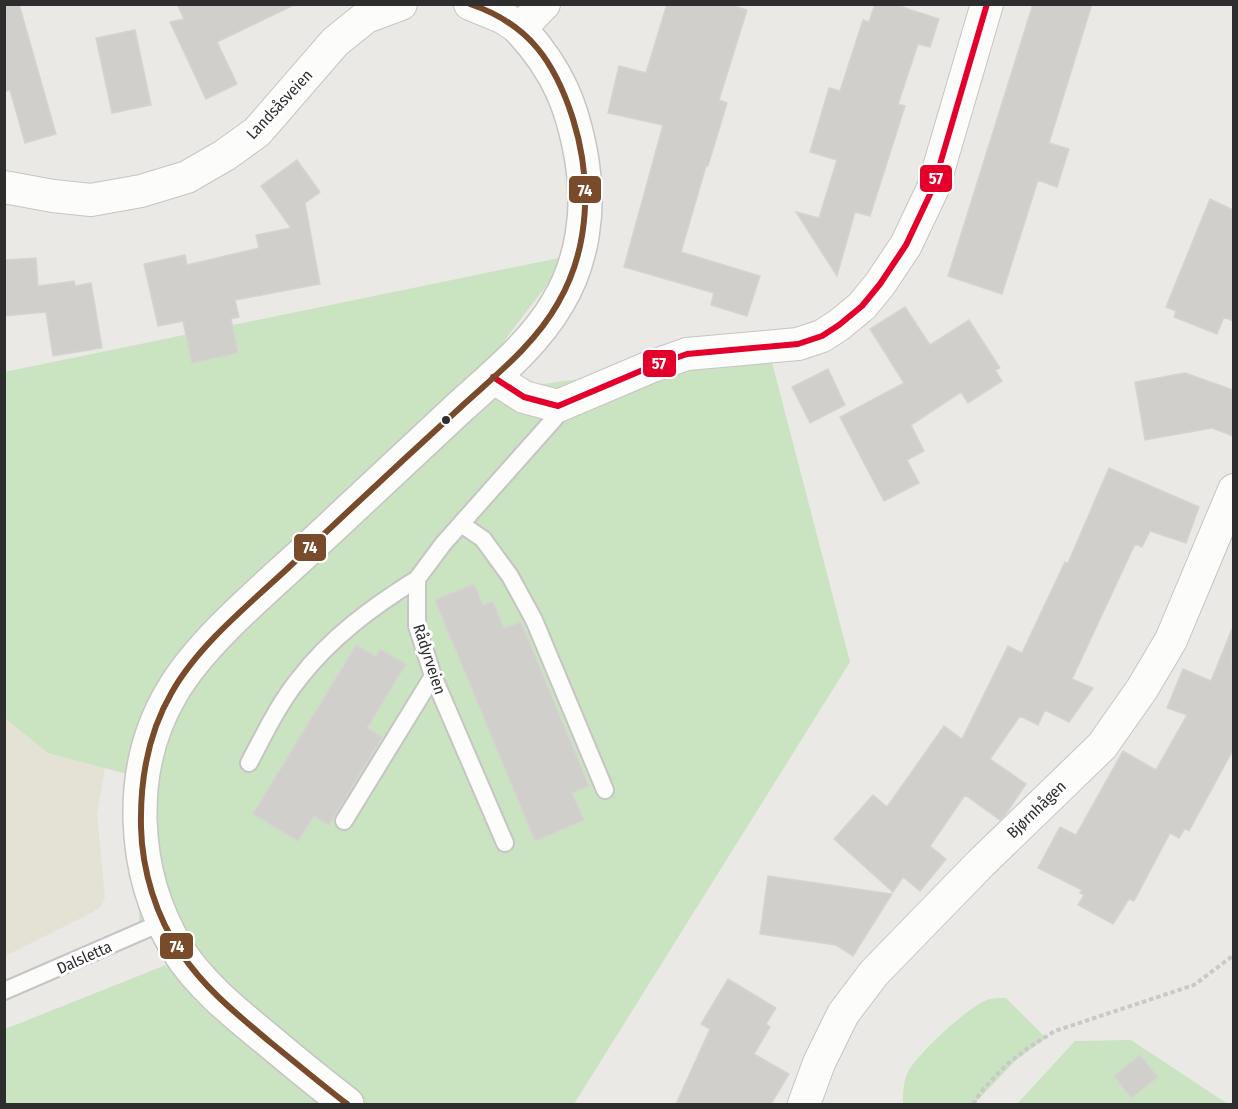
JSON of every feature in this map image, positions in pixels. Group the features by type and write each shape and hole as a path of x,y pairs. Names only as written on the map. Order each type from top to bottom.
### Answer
{"street":[{"name":"Landsåsveien","path":"4,187 92,200 141,191 187,177 225,155 257,132 335,42 366,17 401,4"},
{"path":"346,1104 228,1007 179,951 163,922 150,884 142,850 140,802 154,728 172,690 198,656 226,626 537,334 559,302 580,243 586,204 577,131 565,94 537,47 520,29 504,18 470,4"},
{"path":"520,29 544,4"},
{"path":"493,377 524,397 558,406 687,354 798,344 822,336 862,306 906,245 933,189 987,4"},
{"name":"Bjørnhågen","path":"804,1104 819,1063 843,1014 874,973 980,864 1102,746 1142,689 1171,640 1233,490"}],"lane":[{"path":"249,763 296,681 320,652 388,597 417,579 461,524 555,418 558,406"},
{"path":"461,524 483,539 510,576 534,620 605,790"},
{"name":"Rådyrveien","path":"417,579 417,626 433,676 505,843"},
{"path":"344,821 433,676"},
{"name":"Dalsletta","path":"4,992 163,922"}],"path":[{"path":"973,1104 1006,1065 1055,1031 1194,985 1233,955"}],"shaded area":[{"path":"5,637 107,757 97,814 105,897 101,906 5,956"}],"green space":[{"path":"569,256 462,396 769,351 850,662 574,1104 5,1104 5,1029 171,963 139,924 142,778 48,753 5,718 4,372"},
{"path":"1006,998 1046,1038 1015,1061 974,1104 903,1104 904,1084 908,1072 921,1054 956,1021 979,1004 989,999"},
{"path":"1131,1040 1228,1104 1017,1104 1075,1041"}],"building":[{"path":"4,4 19,4 56,134 25,143 10,90 4,92"},
{"path":"177,4 296,4 217,42 237,84 206,99 170,22 184,19"},
{"path":"667,4 729,4 747,10 719,100 727,103 681,252 760,276 747,316 711,305 714,293 624,267 663,125 608,113 619,66 646,73"},
{"path":"875,4 893,4 939,19 930,47 918,44 898,104 905,106 870,216 855,212 837,276 796,212 819,218 837,160 810,152 829,88 840,91 863,20 869,22"},
{"path":"1033,4 1092,4 1049,143 1069,149 1057,187 1038,180 1002,294 948,276"},
{"path":"135,30 151,105 112,113 96,38"},
{"path":"297,160 320,192 305,203 320,284 235,300 239,317 231,319 238,353 192,363 183,321 158,326 144,264 185,255 187,265 259,248 256,235 291,228 261,186"},
{"path":"1210,199 1233,210 1233,321 1224,317 1217,334 1174,317 1176,311 1166,307"},
{"path":"36,258 38,286 74,281 75,286 91,283 102,348 53,356 46,312 4,316 4,260"},
{"path":"905,307 930,345 969,320 1000,368 995,370 1002,381 968,403 961,392 911,425 924,451 907,460 919,483 884,501 840,417 904,383 870,329"},
{"path":"828,369 845,405 810,423 792,387"},
{"path":"1185,373 1233,390 1233,436 1212,428 1145,440 1135,382"},
{"path":"1109,468 1199,507 1186,543 1150,531 1142,547 1135,544 1072,679 1093,688 1069,722 1045,710 1038,725 1020,716 990,759 1026,784 1005,815 1000,820 965,795 930,846 946,859 920,891 903,877 893,892 834,839 873,795 887,807 944,726 962,739 1008,646 1022,653 1065,562 1068,563"},
{"path":"474,584 483,605 493,602 504,628 521,622 589,786 572,793 584,820 535,841 435,600"},
{"path":"1232,629 1233,750 1189,831 1185,828 1179,838 1170,833 1134,901 1129,899 1113,924 1078,905 1084,895 1080,893 1082,890 1038,868 1060,827 1076,835 1123,751 1156,770 1187,715 1167,708 1183,669 1211,681"},
{"path":"356,645 376,657 380,649 406,664 367,728 382,737 329,825 314,816 298,841 253,814"},
{"path":"768,876 892,894 853,956 836,945 760,934"},
{"path":"728,979 776,1008 766,1024 770,1027 754,1054 789,1074 771,1104 676,1104 710,1029 701,1024"},
{"path":"1140,1055 1158,1077 1131,1098 1114,1076"}],"transit line":[{"name":"74","path":"347,1104 270,1042 211,990 190,966 172,939 152,893 144,860 141,827 144,774 151,740 164,708 195,658 240,612 514,358 549,318 569,282 582,237 585,190 579,142 566,99 548,63 524,34 491,12 470,4"},
{"name":"57","path":"493,377 524,397 558,406 687,354 798,344 822,336 839,325 862,306 880,284 906,245 933,188 987,4"}]}
